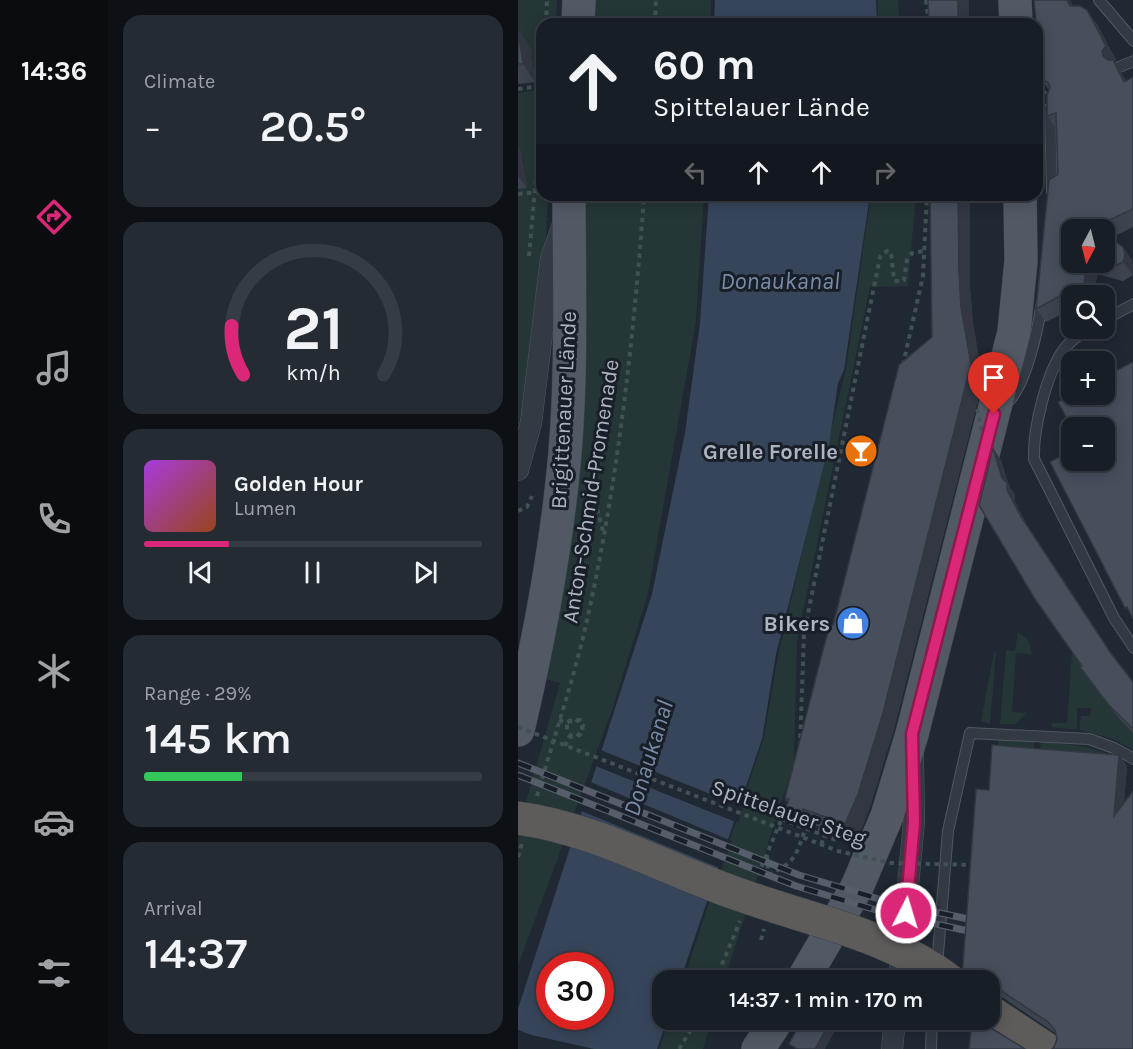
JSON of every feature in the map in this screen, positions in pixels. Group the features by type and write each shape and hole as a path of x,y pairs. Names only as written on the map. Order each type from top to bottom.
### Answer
{"highway":[{"path":"526,819 564,826 732,892 871,938 934,970"},
{"path":"1000,1018 1046,1049"}],"main road":[{"path":"578,18 579,0"},
{"path":"1015,0 1016,18"},
{"name":"Brigittenauer Lände","path":"518,729 534,659 563,482 569,337 560,201"},
{"path":"808,970 857,887 887,816 912,734 984,406 1014,332 1021,261 1020,201"},
{"path":"518,688 534,659"},
{"path":"758,1049 770,1030"}],"street":[{"path":"518,470 531,423 559,201"},
{"path":"900,970 914,822 912,734"},
{"path":"892,1049 894,1030"}],"lane":[{"path":"1099,0 1133,41"},
{"path":"1119,67 1133,61"},
{"path":"1051,204 1049,108 1052,101"},
{"path":"984,406 1016,396 1039,323 1043,292"},
{"path":"1115,314 1133,304"},
{"path":"1076,339 1064,349 1056,363 1033,440 1034,459 1114,618 1133,648"},
{"path":"936,970 948,831 970,733 1089,739 1114,748 1133,759"},
{"path":"931,1049 932,1030"}],"path":[{"path":"546,0 546,18"},
{"path":"655,18 656,0"},
{"path":"928,0 929,18"},
{"path":"518,89 536,87"},
{"path":"518,194 536,192 528,260"},
{"name":"Anton-Schmid-Promenade","path":"518,857 526,819 559,720 584,631 604,534 637,300 644,201"},
{"path":"902,368 923,276 927,201"},
{"path":"801,750 799,740 804,633 880,257 887,250 891,252 894,280 900,282 904,280 907,260 912,253 924,251"},
{"path":"984,406 992,473"},
{"path":"975,458 989,459"},
{"path":"559,720 566,723 575,719 582,725 580,735 572,736 567,733 567,721 580,720 583,730 576,737 569,737 565,746"},
{"name":"Spittelauer Steg","path":"518,729 821,845 891,863 942,866 977,864"},
{"path":"755,882 789,802"},
{"path":"781,819 836,840"},
{"path":"795,825 804,822 846,839 847,837"},
{"path":"768,875 784,867 796,857 804,829"},
{"path":"821,845 826,831"},
{"path":"720,970 743,914"},
{"path":"679,1049 691,1030"}],"shaded area":[{"path":"518,0 557,0 556,18 536,18 536,83 531,49 518,50"},
{"path":"590,0 711,0 711,18 589,18"},
{"path":"878,0 898,0 900,18 878,18"},
{"path":"536,90 536,201 548,201 544,273 518,447 518,189 527,188 523,155 518,155 518,93"},
{"path":"583,201 704,201 696,321 648,593 612,710 518,966 518,830 560,683 546,679"},
{"path":"870,201 915,201 908,286 870,287 797,641 794,762 728,970 687,970 764,737 778,655 846,368"},
{"path":"1018,632 1028,640 1032,654 1016,653 1012,712 1027,713 1015,724 1000,724 1006,650 1015,651"},
{"path":"1072,651 1090,677 1088,679 1116,715 1133,732 1133,750 1111,738 1079,730 1081,716 1090,716 1091,708 1077,708 1077,730 1051,727 1052,723 1067,723"},
{"path":"994,652 996,652 990,724 981,721"},
{"path":"999,739 1034,742 1033,759 998,751"},
{"path":"1041,742 1075,745 1097,750 1127,766 1039,759"},
{"path":"666,1030 709,1030 703,1049 659,1049"}],"water":[{"path":"715,0 876,0 877,18 714,18"},
{"name":"Donaukanal","path":"709,201 869,201 844,370 838,383 829,445 776,654 762,739 684,970 652,970 652,1030 664,1030 657,1049 518,1049 518,1009 536,953 536,1030 614,1030 614,952 536,952 652,594 685,433 700,323"}],"pier":[{"path":"598,749 743,807 738,823 593,765"},
{"path":"588,781 732,841 722,869 579,810"},
{"path":"518,1030 532,1035 594,1049 518,1049"}],"building":[{"path":"928,0 958,0 958,18 929,18"},
{"path":"1034,0 1067,0 1070,6 1080,6 1087,10 1106,46 1102,51 1103,56 1108,60 1113,60 1124,82 1133,77 1133,209 1112,219 1061,219 1061,273 1085,273 1084,283 1061,285 1061,295 1036,309 1049,180 1058,174 1056,113 1047,116 1047,96 1050,87 1048,82 1043,80 1043,18 1036,18"},
{"path":"518,30 523,64 518,64"},
{"path":"930,201 958,201 961,308 971,364 883,713 858,794 845,824 803,809 801,814 786,808 789,799 785,798 823,650 830,625 833,625 899,365 932,337"},
{"path":"1115,242 1123,247 1125,255 1123,262 1115,266"},
{"path":"1133,362 1133,619 1127,607 1125,608 1050,462 1061,456 1061,471 1115,471 1115,417 1066,417 1058,402 1061,400 1061,405 1115,405 1115,371"},
{"path":"993,448 1002,478 1007,483 1007,490 1020,515 1110,652 1133,682 1133,729 1108,704 1080,667 1082,666 1035,599 979,505"},
{"path":"992,745 1119,755 1114,816 1133,791 1133,1049 1052,1049 1057,1039 1055,1030 1048,1022 1000,990 1000,970 963,970 976,789 989,790"},
{"path":"797,1030 825,1030 815,1049 797,1049 789,1044"},
{"path":"971,1030 994,1030 1025,1049 969,1049"}],"railway":[{"path":"518,763 799,875 889,902 982,922"},
{"path":"518,775 796,886 886,913 982,934"}],"place":[{"name":"Grelle Forelle","path":"861,451"},
{"name":"Bikers","path":"853,623"}],"route":[{"path":"906,913 914,822 912,734 974,483 994,414"}]}
